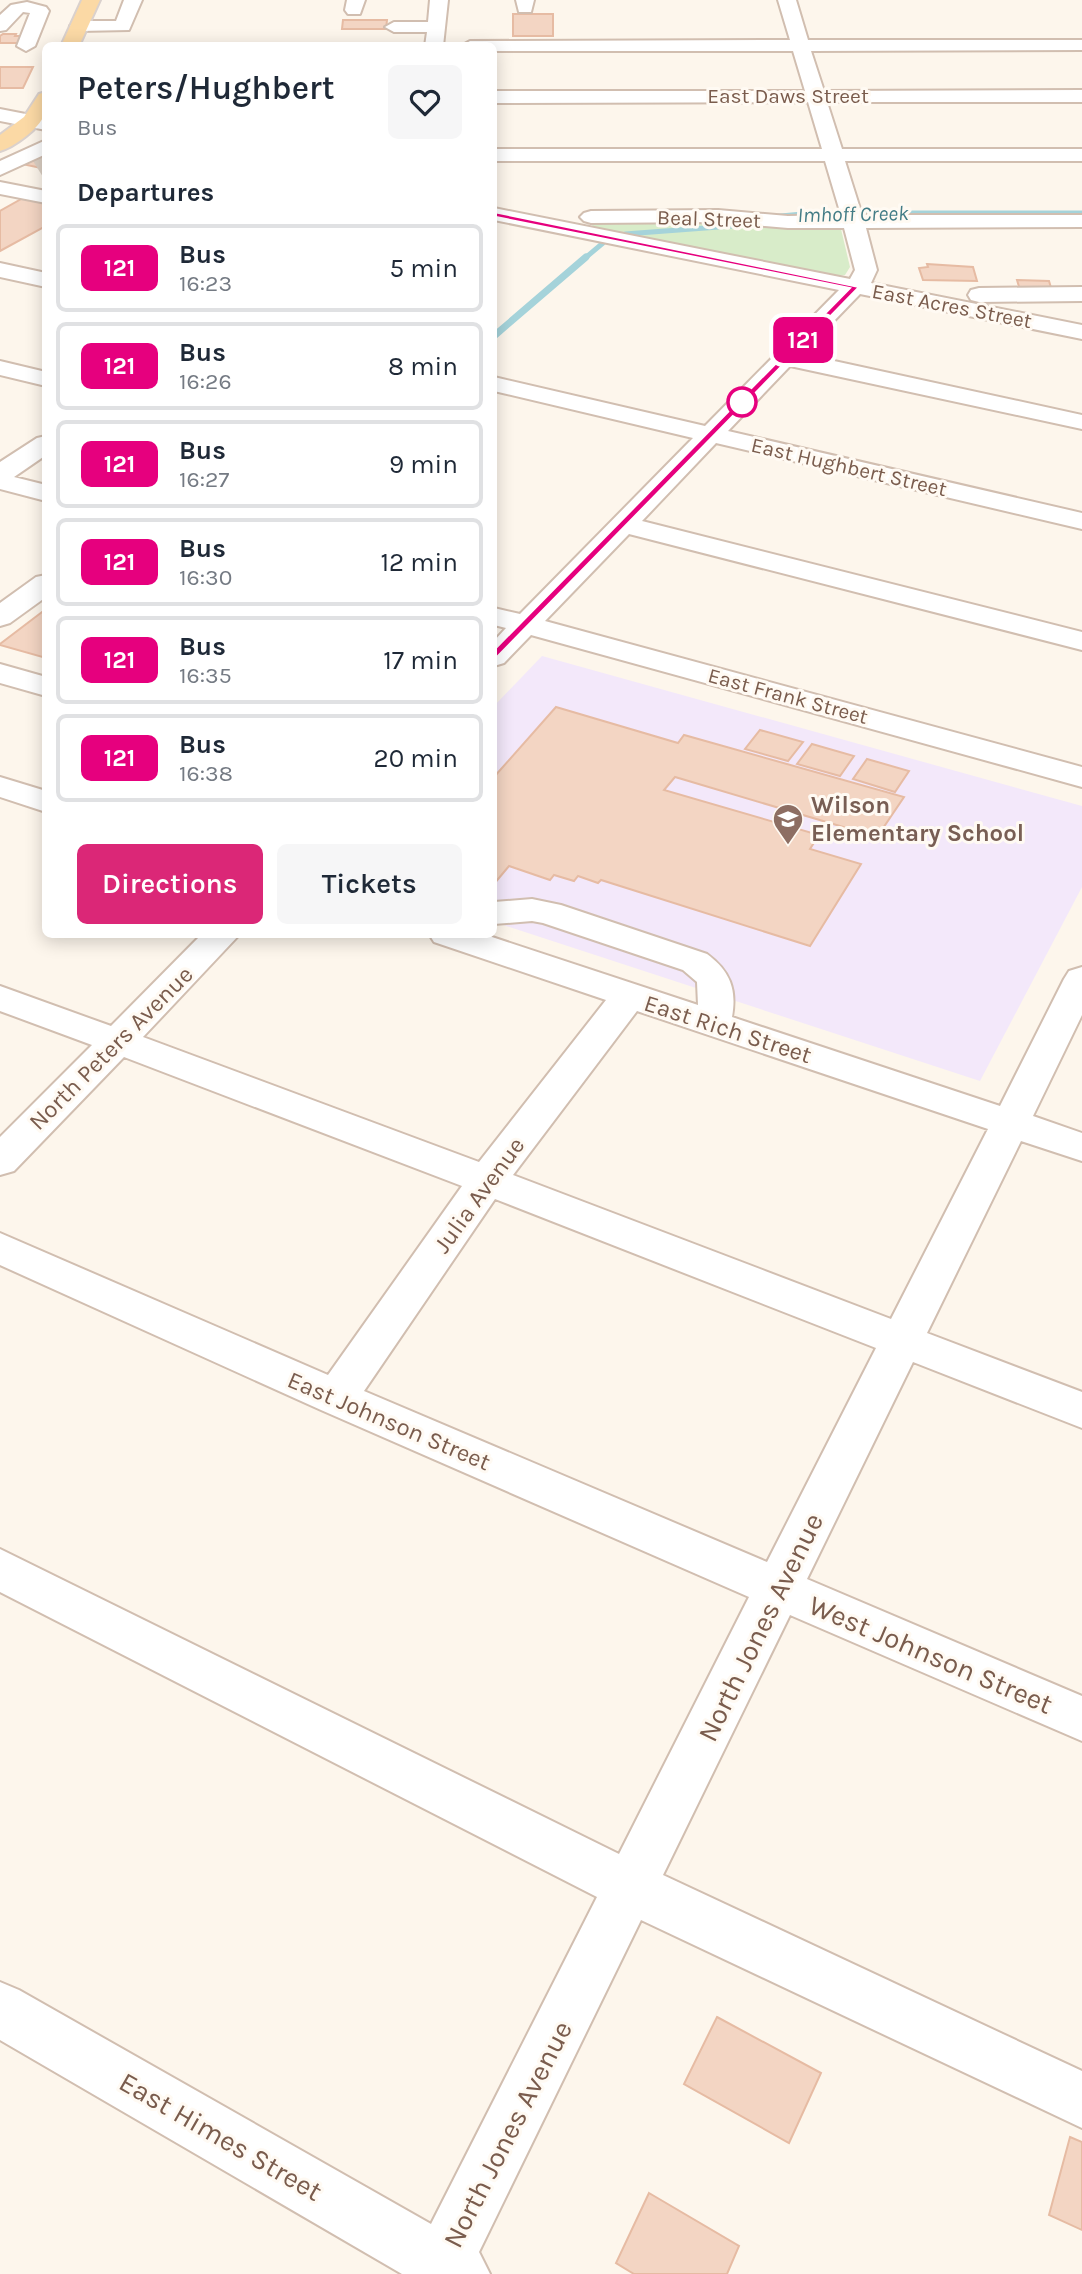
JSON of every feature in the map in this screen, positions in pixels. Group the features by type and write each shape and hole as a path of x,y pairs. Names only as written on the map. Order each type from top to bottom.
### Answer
{"main road":[{"path":"71,42 91,0"},
{"path":"0,145 38,123"}],"street":[{"path":"117,42 133,0"},
{"path":"435,35 439,0"},
{"path":"497,654 863,278 866,270 851,214 787,0"},
{"path":"0,26 15,9 31,3 40,11 28,48 0,32"},
{"path":"79,26 123,26"},
{"path":"394,27 463,39 800,45 1082,45"},
{"name":"East Daws Street","path":"497,97 1082,96"},
{"path":"0,115 38,123"},
{"path":"0,181 42,149"},
{"path":"497,155 1082,155"},
{"path":"0,181 37,184"},
{"name":"Beal Street","path":"547,225 563,219 588,217 742,218 788,222 851,214 1082,221"},
{"name":"East Acres Street","path":"497,215 1082,332"},
{"path":"3,270 36,254"},
{"path":"3,270 42,279"},
{"path":"925,300 951,296 1082,294"},
{"path":"785,358 1082,422"},
{"path":"0,368 42,378"},
{"name":"East Hughbert Street","path":"497,385 1082,521"},
{"path":"0,474 42,446"},
{"path":"0,481 42,493"},
{"path":"623,524 1082,641"},
{"path":"0,617 42,586"},
{"name":"East Frank Street","path":"497,617 1082,776"},
{"path":"0,673 42,686"},
{"path":"0,787 42,801"},
{"path":"497,913 532,910 549,913 695,962 709,971 718,992 712,1024"},
{"name":"North Peters Avenue","path":"0,1161 219,938"},
{"name":"East Rich Street","path":"458,938 1082,1147"},
{"name":"North Jones Avenue","path":"446,2270 631,1886 1082,979"},
{"name":"Julia Avenue","path":"336,1398 487,1180 629,996"},
{"path":"0,998 487,1180 1082,1410"},
{"name":"East Johnson Street","path":"0,1248 336,1398 779,1589"},
{"path":"0,1569 713,1928 1082,2100"},
{"name":"West Johnson Street","path":"779,1589 1082,1719"},
{"name":"East Himes Street","path":"0,2009 446,2270"}],"shaded area":[{"name":"Wilson Elementary School","path":"542,656 1082,806 1082,887 980,1081 497,923 497,703"}],"green space":[{"path":"748,221 841,229 850,267 845,275 838,276 591,227 595,222"}],"building":[{"path":"513,14 553,14 553,36 513,36"},
{"path":"343,20 387,20 386,29 342,29"},
{"path":"0,36 21,36 18,43 0,43"},
{"path":"0,67 33,67 23,88 0,88"},
{"path":"42,152 42,168 17,163"},
{"path":"23,198 42,202 42,228 0,251 0,211"},
{"path":"927,264 973,267 977,281 923,280 919,268 928,267"},
{"path":"1017,280 1049,281 1052,291 1020,290"},
{"path":"42,612 42,657 0,644"},
{"path":"556,707 678,743 684,735 904,797 877,837 675,777 664,790 819,835 810,849 861,864 810,946 601,880 598,883 578,876 574,881 554,875 550,880 509,866 497,880 497,774"},
{"path":"760,730 803,742 788,761 745,749"},
{"path":"812,744 854,756 840,776 797,764"},
{"path":"867,759 909,771 895,792 853,779"},
{"path":"717,2017 821,2073 789,2143 684,2084"},
{"path":"1070,2137 1082,2142 1082,2230 1049,2215"},
{"path":"649,2193 739,2246 727,2274 634,2274 616,2263"}],"waterway":[{"name":"Imhoff Creek","path":"625,234 759,224 770,217 813,213 1082,213"},
{"name":"Imhoff Creek","path":"584,259 603,243"},
{"name":"Imhoff Creek","path":"497,333 586,257"}],"tunnel":[{"path":"38,169 42,166"}],"bus line":[{"name":"121","path":"497,215 855,287 497,654"}],"place":[{"name":"Wilson Elementary School","path":"788,846"}]}
